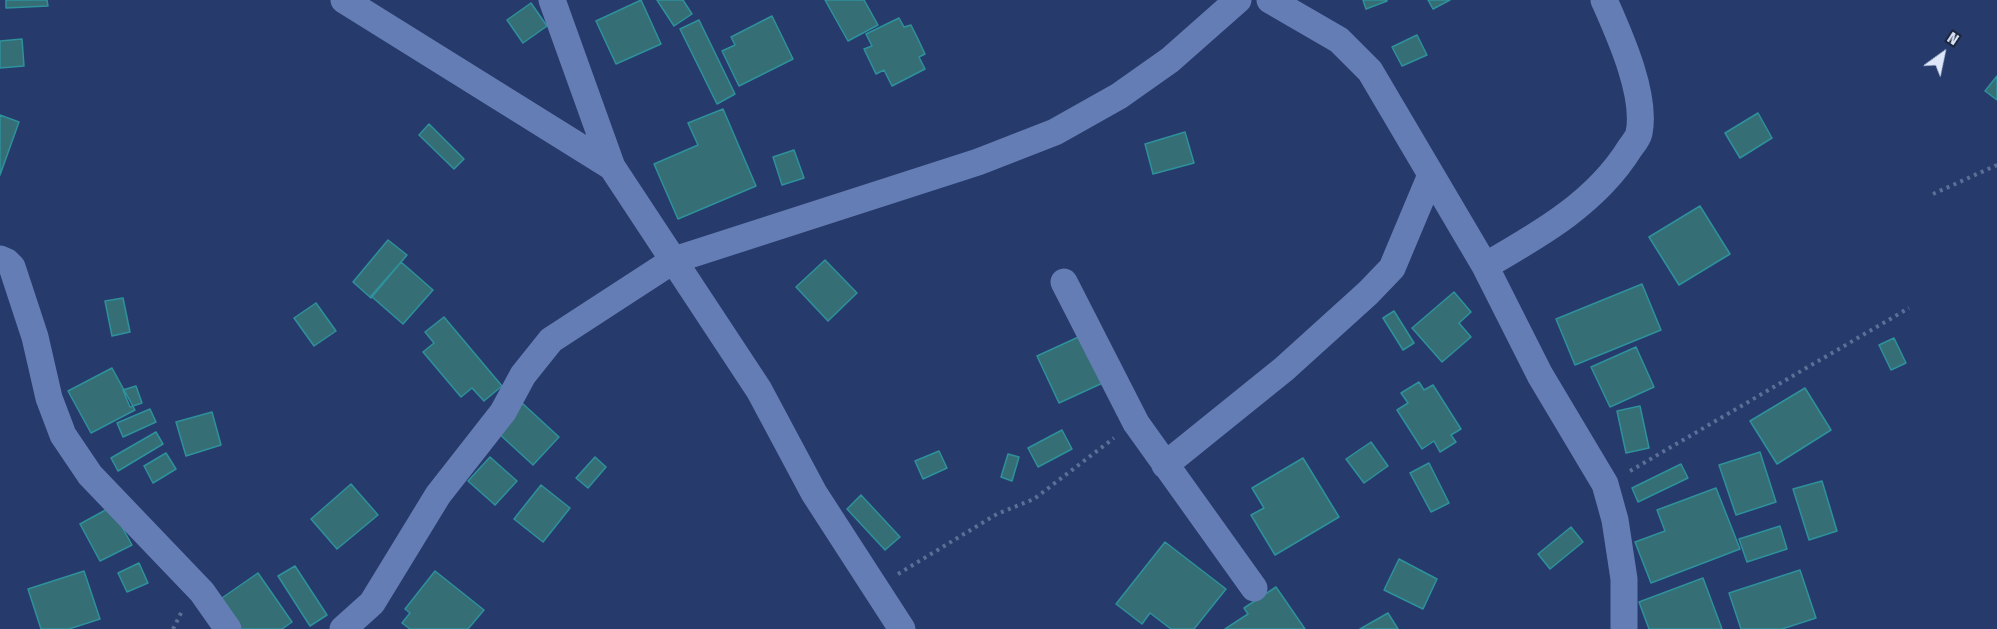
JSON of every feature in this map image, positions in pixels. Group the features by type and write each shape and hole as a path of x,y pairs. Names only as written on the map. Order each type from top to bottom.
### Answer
{"street":[{"path":"344,0 612,167"},
{"path":"552,0 612,167 759,390 814,493 902,629"},
{"path":"343,629 372,603 438,495 503,412 541,349 551,340 674,260 978,162 1054,132 1119,96 1170,60 1238,0"},
{"path":"1270,0 1339,40 1370,70 1485,266 1539,375 1605,484 1624,579 1624,629"},
{"path":"1485,266 1551,227 1592,194 1623,159 1639,134 1638,97 1625,50 1604,0"},
{"path":"1165,465 1284,369 1368,293 1392,268 1431,175"},
{"path":"0,259 12,267 35,337 49,398 63,435 90,475 202,592 228,629"},
{"path":"1064,282 1136,423 1254,588"}],"path":[{"path":"1933,194 1997,165"},
{"path":"1605,484 1724,418 1910,308"},
{"path":"874,588 997,514 1034,499 1105,443 1136,423"}],"building":[{"path":"6,0 47,0 48,6 6,8"},
{"path":"641,0 661,44 616,64 596,21"},
{"path":"657,0 683,0 692,14 674,26"},
{"path":"825,0 864,0 878,25 848,41"},
{"path":"1363,0 1387,0 1387,1 1366,9"},
{"path":"1428,0 1450,0 1433,9"},
{"path":"531,3 547,26 523,43 507,20"},
{"path":"772,16 793,59 739,86 722,51 735,45 731,37"},
{"path":"899,18 904,27 911,25 925,54 919,57 925,69 892,86 884,70 876,74 864,49 872,46 866,34"},
{"path":"699,20 735,94 717,104 680,29"},
{"path":"1417,35 1427,55 1402,66 1392,47"},
{"path":"22,39 24,66 0,68 0,41"},
{"path":"1997,76 1997,100 1985,91"},
{"path":"723,109 756,186 678,219 654,164 698,145 688,123"},
{"path":"1758,113 1772,138 1740,158 1725,133"},
{"path":"0,115 19,122 0,175"},
{"path":"429,124 464,159 454,169 419,135"},
{"path":"1185,132 1194,163 1153,174 1145,144"},
{"path":"794,150 804,178 782,185 773,157"},
{"path":"1700,206 1730,254 1679,285 1649,237"},
{"path":"388,240 407,255 371,298 353,282"},
{"path":"825,260 857,293 828,321 796,287"},
{"path":"401,262 433,290 403,324 371,296"},
{"path":"1642,284 1661,330 1575,365 1556,319"},
{"path":"1454,292 1471,312 1459,323 1471,337 1442,362 1412,328"},
{"path":"123,298 130,332 112,336 105,301"},
{"path":"316,303 336,331 314,346 294,318"},
{"path":"1394,311 1414,343 1403,350 1383,318"},
{"path":"444,317 502,386 484,401 472,388 461,397 423,352 434,343 425,332"},
{"path":"1085,334 1107,381 1059,403 1037,356"},
{"path":"1894,338 1906,363 1891,370 1879,345"},
{"path":"1636,347 1654,387 1610,407 1591,367"},
{"path":"112,368 135,410 91,433 68,391"},
{"path":"1419,382 1424,390 1433,385 1461,429 1451,435 1456,442 1440,452 1434,441 1422,449 1397,410 1408,403 1401,393"},
{"path":"136,386 142,403 130,407 123,390"},
{"path":"1805,388 1831,430 1777,464 1750,421"},
{"path":"522,403 559,437 533,465 496,431"},
{"path":"1640,406 1649,448 1626,453 1617,411"},
{"path":"150,409 156,422 123,437 117,423"},
{"path":"212,412 221,445 186,456 176,422"},
{"path":"1062,430 1072,449 1038,467 1028,448"},
{"path":"156,432 163,444 118,471 111,458"},
{"path":"1371,442 1388,466 1364,483 1346,459"},
{"path":"939,451 947,468 923,479 915,461"},
{"path":"1760,452 1776,502 1736,515 1719,465"},
{"path":"166,453 176,469 153,483 144,466"},
{"path":"1008,454 1019,457 1012,481 1001,477"},
{"path":"490,457 517,481 495,505 468,481"},
{"path":"595,457 606,467 588,488 576,478"},
{"path":"1303,458 1339,517 1275,555 1251,515 1264,508 1252,488"},
{"path":"1429,463 1449,503 1431,512 1410,473"},
{"path":"1681,464 1688,478 1638,502 1632,488"},
{"path":"1822,481 1837,531 1809,540 1793,489"},
{"path":"351,484 378,515 337,549 311,519"},
{"path":"541,485 570,508 543,542 514,519"},
{"path":"1716,488 1740,549 1651,583 1635,542 1665,531 1657,510"},
{"path":"861,495 900,537 885,550 847,509"},
{"path":"111,507 132,545 100,561 80,524"},
{"path":"1780,526 1787,549 1747,562 1739,539"},
{"path":"1571,527 1583,542 1550,569 1538,554"},
{"path":"1165,542 1226,589 1194,629 1171,629 1150,613 1142,624 1116,604"},
{"path":"1399,559 1437,579 1423,609 1384,590"},
{"path":"139,563 148,583 127,592 118,573"},
{"path":"295,566 327,615 310,626 278,576"},
{"path":"1800,570 1816,618 1782,629 1741,629 1729,593"},
{"path":"84,571 100,619 69,629 41,629 28,589"},
{"path":"435,571 484,610 468,629 410,629 402,623 410,613 405,609"},
{"path":"258,573 292,622 282,629 239,629 219,600"},
{"path":"1703,578 1722,629 1649,629 1639,602"},
{"path":"1276,587 1305,629 1225,629 1248,614 1244,608"},
{"path":"1388,613 1398,629 1360,629"}]}
